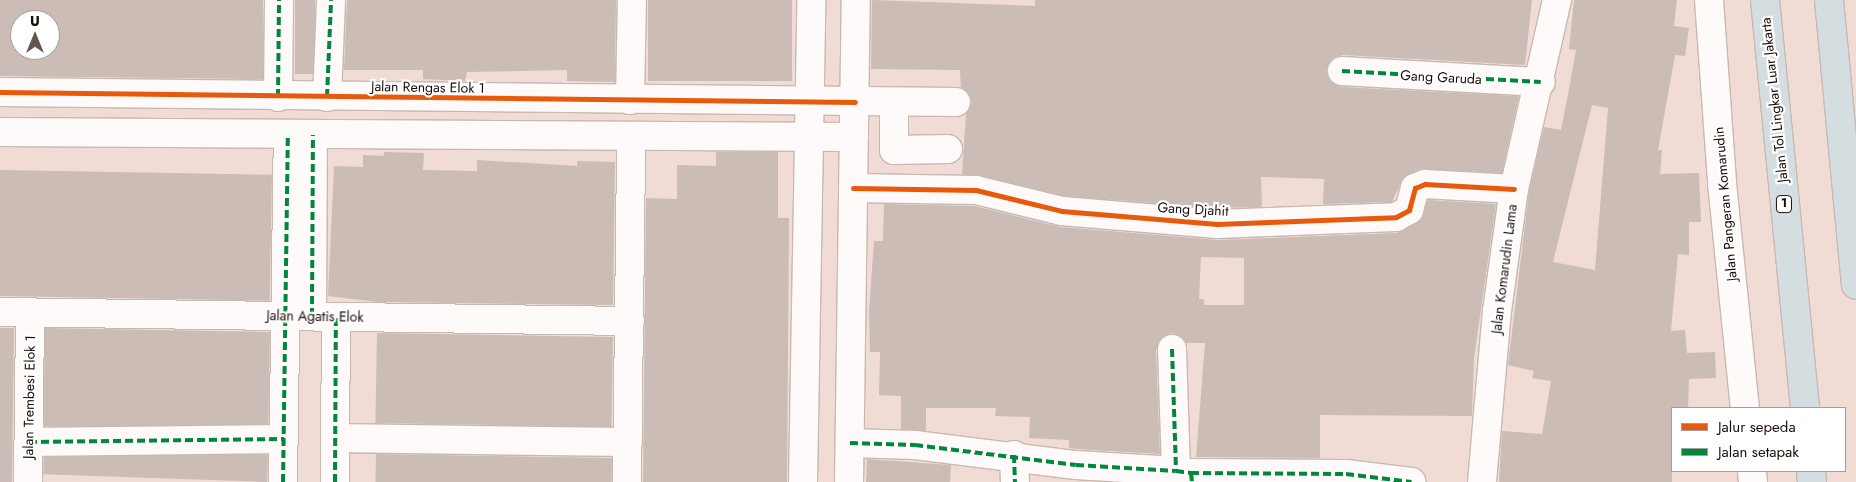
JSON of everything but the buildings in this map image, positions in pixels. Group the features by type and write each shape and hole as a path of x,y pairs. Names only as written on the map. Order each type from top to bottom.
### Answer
{"highway":[{"name":"Jalan Tol Lingkar Luar Jakarta","path":"1764,0 1806,407"},
{"path":"1829,0 1856,285"}],"street":[{"path":"279,0 289,96 300,135 324,316 335,438 335,482"},
{"path":"327,97 331,0"},
{"path":"630,100 632,0"},
{"path":"803,482 811,0"},
{"path":"849,482 856,0"},
{"name":"Jalan Komarudin Lama","path":"1482,482 1497,312 1514,189 1541,82 1557,0"},
{"name":"Jalan Pangeran Komarudin","path":"1709,0 1722,183 1746,407"},
{"name":"Gang Garuda","path":"1342,71 1541,82"},
{"name":"Jalan Rengas Elok 1","path":"0,92 327,97 956,102"},
{"path":"894,102 894,150 948,149"},
{"path":"0,132 854,137"},
{"path":"284,482 286,316 300,135"},
{"path":"627,482 631,136"},
{"name":"Gang Djahit","path":"853,188 976,190 1062,211 1217,224 1396,217 1409,210 1415,188 1425,184 1514,189"},
{"name":"Jalan Agatis Elok","path":"0,312 630,321"},
{"name":"Jalan Trembesi Elok 1","path":"28,482 30,312"},
{"path":"1172,349 1186,475"},
{"path":"335,438 628,442"},
{"path":"29,442 284,439"},
{"path":"850,443 1014,455 1076,465 1186,475 1346,474 1412,482"},
{"path":"1014,455 1015,482"}],"marked path":[{"path":"278,97 279,0"},
{"path":"327,97 331,0"},
{"path":"1342,71 1541,82"},
{"path":"283,482 288,135"},
{"path":"312,316 313,135"},
{"path":"335,482 336,317"},
{"path":"1172,349 1176,471"},
{"path":"29,442 284,439"},
{"path":"850,443 915,445 1076,465 1176,471 1191,473 1192,482"},
{"path":"1014,455 1015,482"},
{"path":"1191,473 1346,474 1412,482"}],"cycle path":[{"path":"0,92 855,102"},
{"path":"853,188 976,190 1062,211 1217,224 1396,217 1409,210 1415,188 1425,184 1514,189"}]}
